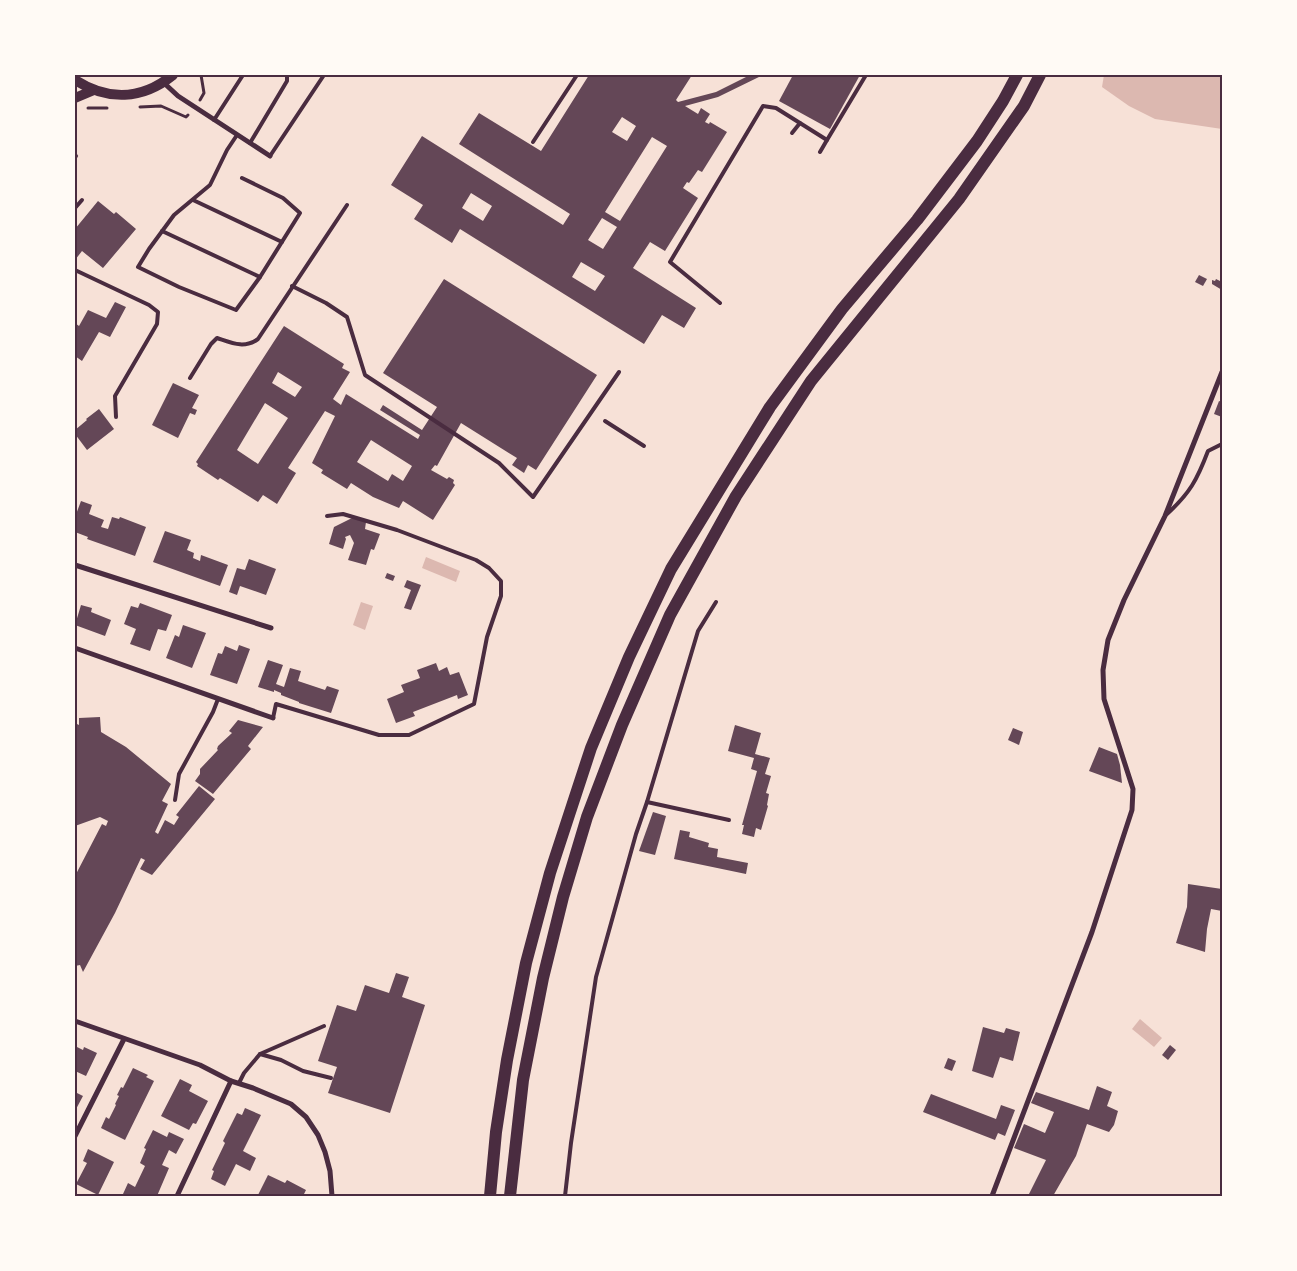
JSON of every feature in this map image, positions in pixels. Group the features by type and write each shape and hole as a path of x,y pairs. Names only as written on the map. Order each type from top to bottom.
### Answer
{"main road":[{"path":"75,80 94,90 111,95 129,95 148,91 164,83 173,75"},
{"path":"1005,75 1009,90"},
{"path":"490,1196 496,1132 507,1060 526,963 550,873 591,748 629,657 671,569 770,407 842,309 917,220 977,141 1003,101 1017,75"},
{"path":"510,1196 523,1080 543,978 563,897 587,817 622,725 670,614 736,496 811,381 959,199 1024,106 1040,75"},
{"path":"75,98 94,90"}],"street":[{"path":"164,83 178,96 270,156"},
{"path":"992,1196 1092,932 1132,810 1133,789 1104,699 1103,670 1108,640 1124,600 1165,516 1222,372"},
{"path":"75,565 271,628"},
{"path":"75,648 273,718"},
{"path":"75,1021 200,1065 231,1081 291,1104 306,1117 318,1135 330,1171 332,1196"},
{"path":"75,1136 124,1039"},
{"path":"177,1196 231,1081"}],"lane":[{"path":"214,120 243,75"},
{"path":"250,143 287,81 287,75"},
{"path":"270,156 324,75"},
{"path":"533,142 577,75"},
{"path":"820,152 866,75"},
{"path":"720,303 670,262 763,106 776,108 827,140"},
{"path":"792,133 800,123"},
{"path":"237,135 227,150 210,185 174,215 138,267 179,287 236,310 260,277 300,213 283,198 242,178"},
{"path":"75,208 82,200"},
{"path":"193,200 282,242"},
{"path":"190,378 211,344 217,338 236,344 250,345 258,339 347,205"},
{"path":"162,231 260,277"},
{"path":"75,270 149,304 158,312 157,324 115,396 116,417"},
{"path":"292,286 326,303 347,317 365,375 499,463 533,497 619,372"},
{"path":"605,421 644,446"},
{"path":"1165,516 1184,499 1198,480 1208,451 1222,444"},
{"path":"273,718 276,704 379,735 409,735 474,704 487,637 502,596 501,581 489,568 476,560 397,530 343,514 328,516"},
{"path":"565,1196 596,977 636,834 698,631 716,602"},
{"path":"174,800 179,774 213,712 218,699"},
{"path":"647,802 729,820"},
{"path":"239,1083 260,1054 324,1026"},
{"path":"260,1054 281,1060 303,1071 330,1078"}],"path":[{"path":"136,108 160,106 186,117 204,93 202,75"},
{"path":"84,108 115,108"}],"shaded area":[{"path":"1104,75 1222,75 1222,129 1155,119 1129,106 1102,87"},
{"path":"426,557 460,571 456,582 422,568"},
{"path":"361,602 373,606 365,630 353,625"},
{"path":"1140,1019 1162,1038 1154,1047 1132,1029"}],"building":[{"path":"589,75 692,75 676,100 678,102 716,92 750,75 763,75 718,97 685,106 698,114 701,108 710,114 705,122 709,124 710,122 727,132 702,172 698,170 683,188 698,198 665,251 650,242 633,268 696,308 684,328 662,315 644,344 460,229 452,243 414,219 423,205 391,185 422,136 563,225 570,214 459,144 479,113 541,151","holes":["622,117 636,126 627,141 612,132","652,137 667,146 620,221 605,212","471,193 492,206 483,221 462,208","602,218 617,227 603,249 588,240","581,262 605,276 595,291 572,277"]},
{"path":"793,75 860,75 830,129 779,101"},
{"path":"98,201 114,214 116,212 136,229 103,268 82,251 75,260 75,229"},
{"path":"1199,275 1207,279 1203,286 1195,282"},
{"path":"444,279 597,375 536,470 528,465 524,473 512,465 517,458 461,423 437,466 435,465 431,470 447,479 449,477 454,480 453,483 455,485 433,520 403,501 399,508 373,497 351,483 347,489 321,473 323,470 312,463 335,416 325,411 288,468 296,473 277,504 263,495 258,502 197,466 196,462 284,326 344,364 342,368 350,372 333,399 341,405 346,394 418,439 420,435 380,410 383,405 422,430 437,407 383,373","holes":["278,372 302,387 295,397 272,383","265,403 288,418 258,464 237,450","371,440 412,466 403,481 392,474 388,481 357,462"]},
{"path":"1216,279 1222,282 1222,290 1212,284 1212,280 1215,281"},
{"path":"115,302 126,307 110,337 99,332 82,361 75,356 75,323 79,326 88,310 106,318"},
{"path":"173,383 199,395 192,408 197,410 195,415 190,413 178,438 152,425"},
{"path":"1219,401 1222,402 1222,417 1214,414"},
{"path":"99,409 114,429 87,450 75,434 75,430"},
{"path":"81,501 92,505 89,514 104,520 101,527 108,529 112,517 119,519 120,517 146,527 135,556 87,539 88,537 75,532 75,517"},
{"path":"352,518 366,522 365,529 380,534 374,550 371,549 366,565 348,560 354,543 350,535 345,537 343,549 329,544 334,527"},
{"path":"165,531 191,540 187,550 194,553 193,558 200,561 201,555 228,565 220,586 153,562"},
{"path":"249,559 276,569 266,595 240,586 237,595 229,592 237,568 245,570"},
{"path":"387,573 395,576 393,581 385,578"},
{"path":"407,580 421,585 411,610 404,608 411,590 404,587"},
{"path":"140,603 172,615 166,631 158,629 150,651 130,644 136,629 124,624 131,606 138,608"},
{"path":"81,605 92,608 91,612 111,620 105,636 75,625"},
{"path":"183,625 206,633 192,668 166,658 175,635 179,637"},
{"path":"239,645 250,649 237,684 210,675 218,653 222,654 225,646 237,651"},
{"path":"268,660 283,665 276,684 284,687 290,668 301,671 298,681 325,690 327,686 339,690 331,713 299,703 274,690 274,692 258,687"},
{"path":"436,663 439,671 447,667 450,675 459,672 468,695 458,699 457,695 413,712 415,716 396,723 387,699 404,692 401,685 420,678 417,670"},
{"path":"100,717 101,732 126,747 171,784 162,801 168,804 155,832 158,834 165,820 174,825 179,817 176,815 199,786 215,799 152,875 140,869 145,860 141,858 115,913 83,972 80,965 75,966 75,876 102,824 106,826 108,821 100,817 75,826 75,723 79,725 79,718"},
{"path":"238,720 263,727 248,746 251,749 213,794 195,781 200,774 200,769 218,750 218,746 232,733 229,731"},
{"path":"735,725 761,733 755,754 770,758 765,774 771,776 766,793 769,794 768,806 761,830 756,828 754,837 742,834 744,825 742,825 757,771 751,769 754,758 728,751"},
{"path":"1013,728 1023,732 1019,745 1008,740"},
{"path":"1099,747 1117,754 1122,783 1089,771"},
{"path":"653,812 666,816 655,855 639,851"},
{"path":"680,830 690,832 689,837 709,843 708,847 718,849 717,857 748,863 746,874 674,859"},
{"path":"1188,884 1222,889 1222,911 1211,909 1205,952 1176,943 1187,907"},
{"path":"396,973 409,977 402,997 425,1005 390,1113 328,1093 337,1067 318,1061 337,1005 356,1011 365,985 389,993"},
{"path":"983,1027 1004,1033 1006,1028 1020,1032 1013,1061 1000,1057 993,1078 972,1071"},
{"path":"1170,1045 1176,1050 1168,1060 1162,1055"},
{"path":"75,1046 83,1050 84,1047 97,1053 86,1076 75,1071"},
{"path":"948,1058 956,1061 952,1071 944,1068"},
{"path":"133,1068 148,1075 146,1077 154,1081 125,1140 101,1128 106,1117 109,1119 119,1096 117,1095 121,1087 123,1088"},
{"path":"180,1079 192,1085 189,1091 208,1101 196,1124 193,1123 189,1130 161,1116"},
{"path":"1097,1086 1112,1092 1107,1106 1118,1111 1114,1125 1109,1132 1087,1124 1076,1156 1053,1196 1028,1196 1046,1160 1014,1148 1024,1124 1045,1133 1054,1112 1031,1103 1036,1092 1089,1110"},
{"path":"75,1092 83,1096 75,1111"},
{"path":"931,1094 996,1119 1001,1105 1015,1110 1005,1136 998,1133 995,1140 923,1112"},
{"path":"245,1108 261,1115 243,1151 256,1158 250,1171 236,1164 225,1186 211,1179 214,1171 212,1170 225,1143 223,1141 237,1113 242,1115"},
{"path":"153,1130 167,1137 169,1132 184,1139 176,1154 169,1150 162,1165 169,1168 157,1196 127,1196 123,1194 128,1183 135,1187 145,1166 140,1163 146,1149 144,1148"},
{"path":"88,1149 114,1162 98,1195 76,1184 87,1163 83,1161"},
{"path":"268,1175 285,1183 287,1180 306,1190 303,1196 260,1196 258,1195"}]}
